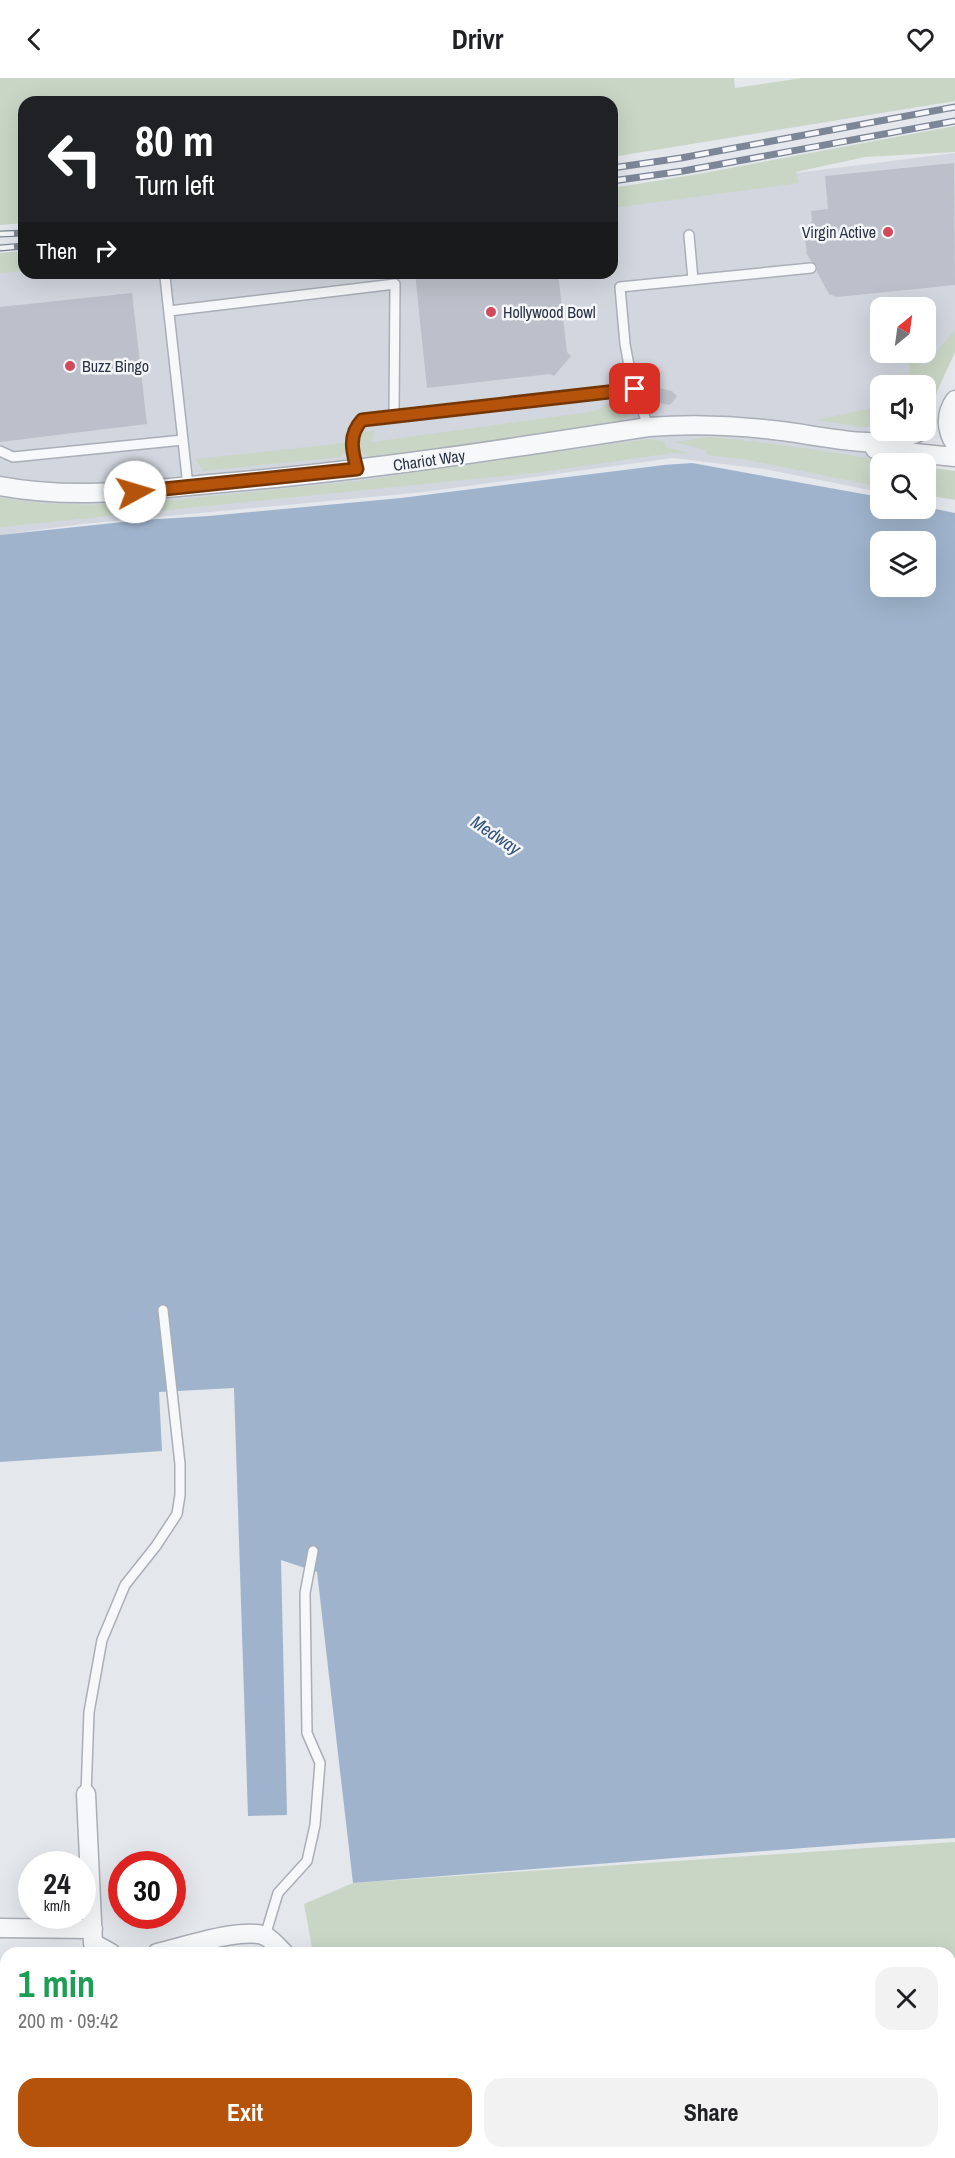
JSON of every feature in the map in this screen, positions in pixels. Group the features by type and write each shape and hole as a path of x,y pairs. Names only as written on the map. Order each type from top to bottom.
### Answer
{"street":[{"path":"936,419 952,404"},
{"path":"952,404 950,435 955,444"},
{"name":"Chariot Way","path":"0,486 54,493 90,494 188,486 357,469 682,425 719,425 774,430 857,442"},
{"path":"857,442 895,441"},
{"path":"857,442 878,451 955,458"},
{"path":"86,1794 89,1851"},
{"path":"0,1928 18,1928"},
{"path":"93,1929 93,1943 100,1947"},
{"path":"181,1947 242,1934 265,1936 277,1947"}],"lane":[{"path":"689,235 693,280"},
{"path":"648,428 635,389 625,344 620,287 811,268"},
{"path":"165,279 188,486"},
{"path":"170,311 396,284 394,417"},
{"path":"357,469 353,454 354,428 362,420 635,389"},
{"path":"0,451 14,457 183,440"},
{"path":"86,1794 89,1712 102,1640 125,1586 177,1514 180,1495 180,1464 163,1310"},
{"path":"265,1936 278,1893 307,1862 315,1825 320,1763 307,1733 304,1593 313,1551"}],"shaded area":[{"path":"955,153 955,352 936,395 936,375 870,375 870,441 919,441 914,453 870,453 870,490 764,469 673,458 424,492 82,524 0,535 0,262 18,260 18,279 618,279 618,195"}],"green space":[{"path":"0,78 734,78 735,88 802,78 955,78 955,101 618,156 618,96 18,96 18,224 0,225"},
{"path":"955,126 955,152 865,157 796,172 799,183 618,207 618,187"},
{"path":"18,252 18,272 0,273 0,253"},
{"path":"955,330 955,352 936,393 936,375 910,375 909,363 925,365 936,363 936,352"},
{"path":"613,400 626,403 627,415 621,422 368,458 359,449 360,433 374,430 372,442 596,411"},
{"path":"870,408 870,426 817,420"},
{"path":"708,437 733,439 870,458 870,485 748,460 707,455 705,450 675,442"},
{"path":"649,439 664,441 666,447 692,454 671,453 542,472 0,527 0,498 65,504 163,501 365,480"},
{"path":"345,443 345,451 341,457 203,471 195,459"},
{"path":"936,468 955,471 955,500 936,497"},
{"path":"955,1842 955,1947 312,1947 304,1904 353,1883"}],"water":[{"name":"Medway","path":"692,463 870,495 870,519 936,519 936,509 955,513 955,1838 353,1883 317,1572 281,1560 287,1815 248,1816 234,1388 159,1392 162,1451 0,1462 0,535 142,520 401,498"}],"building":[{"path":"954,163 955,285 837,297 829,294 817,272 817,265 807,254 805,239 812,221 811,211 828,209 825,176"},
{"name":"Hollywood Bowl","path":"416,279 559,279 567,352 571,356 554,376 550,374 427,388"},
{"name":"Buzz Bingo","path":"132,293 147,424 0,442 0,307"},
{"path":"656,387 672,391 677,396 669,405 657,402 652,394"}],"railway":[{"path":"618,167 681,158 955,107"},
{"path":"618,180 683,171 955,121"},
{"path":"0,234 18,233"},
{"path":"0,248 18,246"}],"place":[{"name":"Virgin Active","path":"888,232"},
{"name":"Hollywood Bowl","path":"491,312"},
{"name":"Buzz Bingo","path":"70,366"}],"route":[{"path":"135,492 357,469 353,454 353,436 354,428 362,420 635,389"}]}
